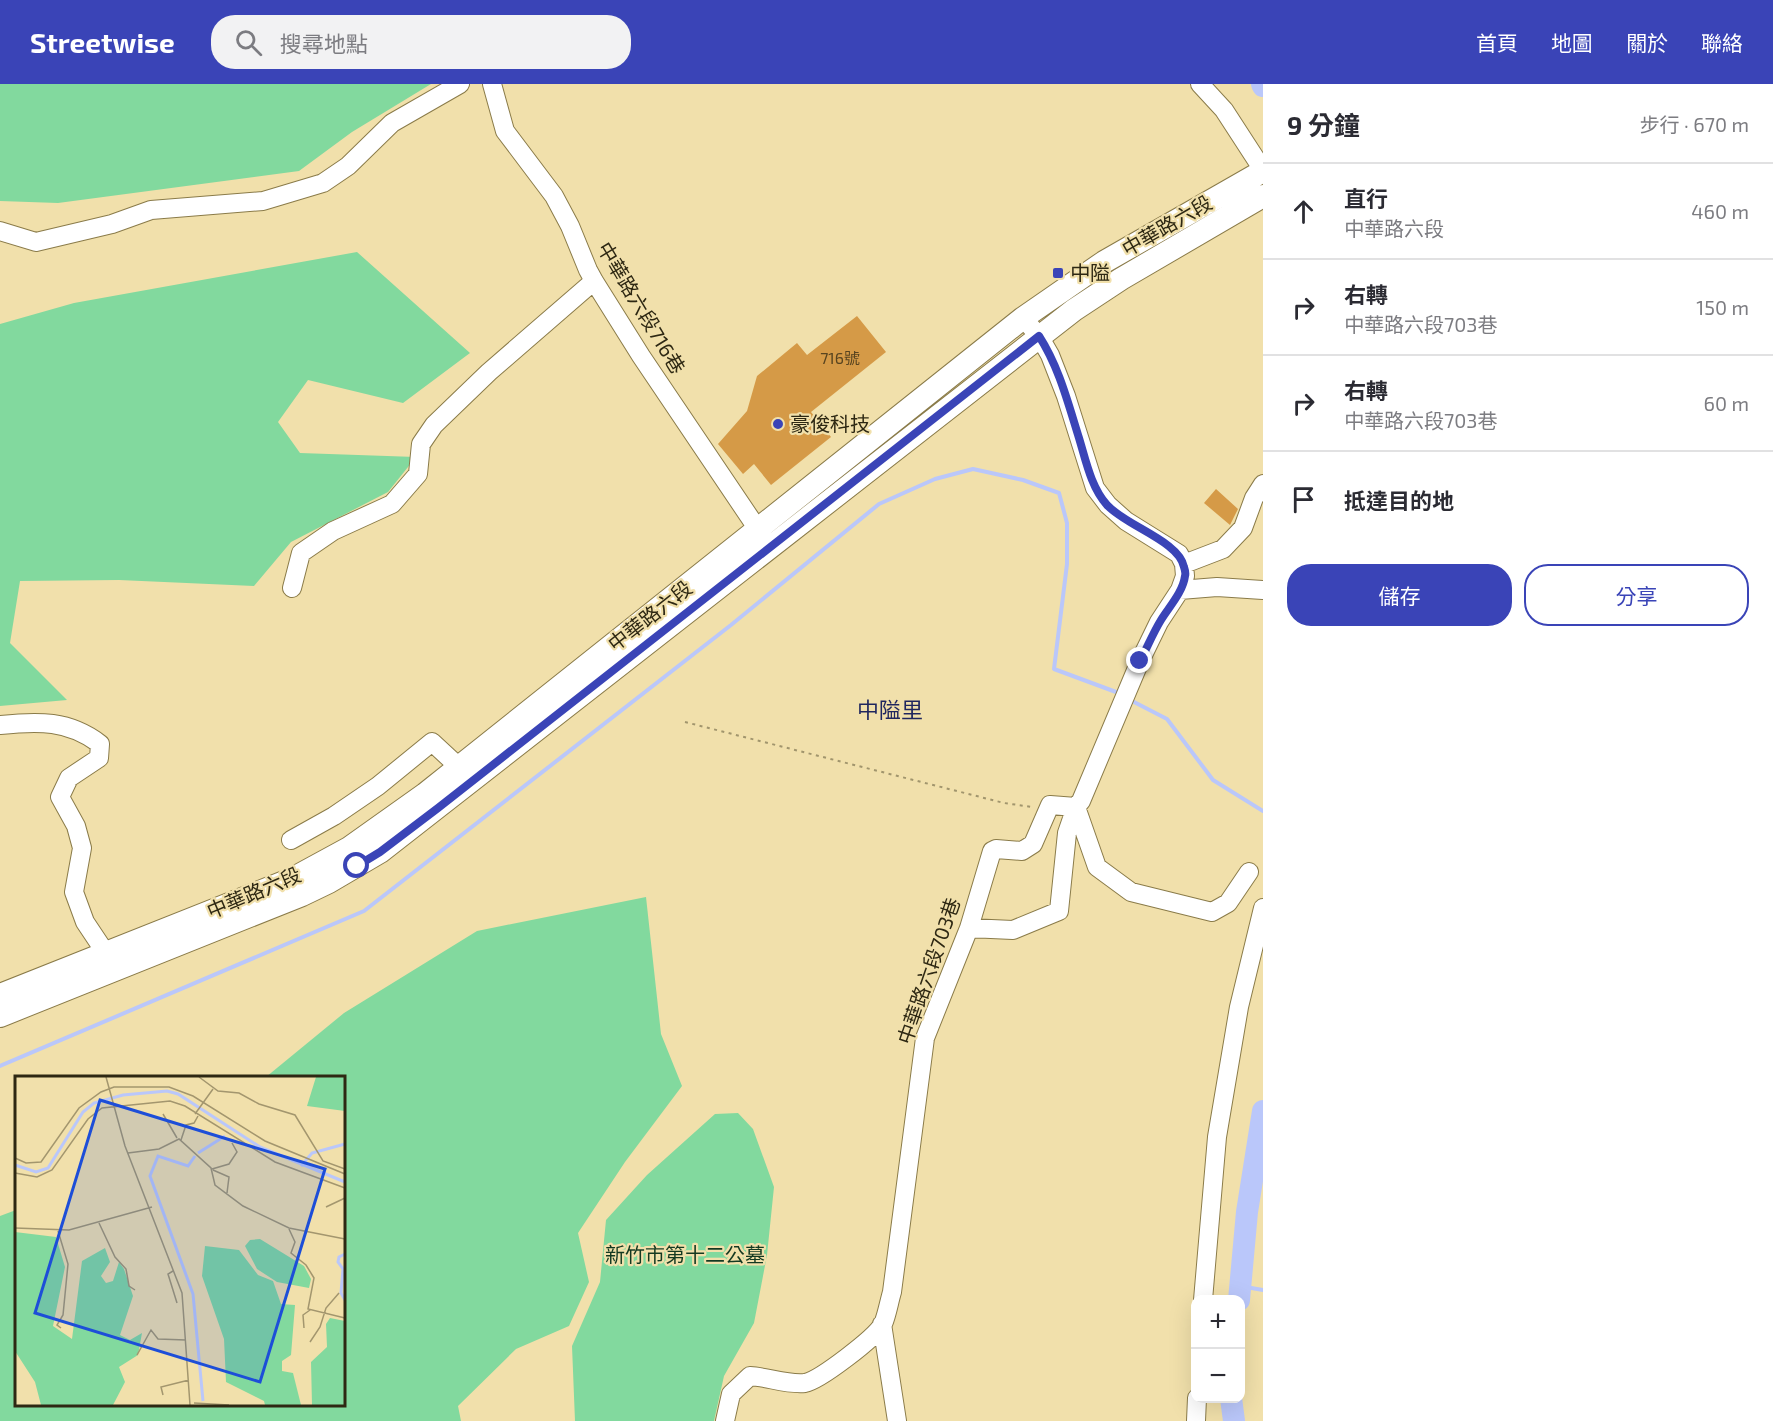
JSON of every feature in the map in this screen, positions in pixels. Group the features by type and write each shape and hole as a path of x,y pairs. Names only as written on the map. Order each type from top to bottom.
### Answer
{"main road":[{"name":"中華路六段","path":"0,1016 271,908 329,882 380,852 438,808 1023,318 1104,262 1263,170"},
{"name":"中華路六段","path":"0,995 257,893 317,866 349,848 388,822 763,538 1074,310 1121,279 1263,196"}],"street":[{"path":"0,231 36,242 112,224 151,210 263,201 323,183 348,166 392,123 460,84"},
{"name":"中華路六段716巷","path":"492,84 505,131 554,196 594,281 660,386 763,538"},
{"path":"1200,84 1224,110 1263,170"},
{"path":"292,588 301,553 333,531 392,504 418,474 421,444 434,425 489,372 594,281"},
{"path":"969,928 1013,930 1059,911 1066,833 1140,661 1180,590 1185,576 1184,564 1179,555 1170,547 1126,521 1108,505 1095,488 1066,396 1050,355 1039,336 1023,318"},
{"path":"1184,564 1223,549 1243,528 1254,498 1263,484"},
{"path":"1180,590 1216,587 1263,590"},
{"path":"0,725 55,722 87,734 100,744 99,758 69,778 60,797 76,826 82,848 74,892 85,922 105,952"},
{"path":"291,840 334,816 378,786 432,742 459,767"},
{"path":"1048,809 1050,805 1076,807"},
{"path":"1076,807 1097,867 1131,892 1212,912 1228,903 1249,872"},
{"name":"中華路六段703巷","path":"882,1324 892,1292 925,1038 969,928 992,851 996,849 1022,851 1033,844 1048,809"},
{"path":"1203,1295 1217,1137 1239,1007 1263,908"},
{"path":"725,1421 731,1394 750,1376 769,1377 785,1382 804,1383 816,1380 870,1339 882,1324"},
{"path":"882,1324 897,1421"},
{"path":"1196,1421 1197,1403"}],"path":[{"path":"685,722 1004,803 1048,809"}],"green space":[{"path":"0,84 431,84 352,132 299,171 58,203 0,201"},
{"path":"357,252 470,353 403,403 308,380 278,422 300,453 416,457 388,492 291,542 254,586 119,580 20,581 10,643 67,700 0,706 0,324 74,303"},
{"path":"646,897 661,1034 682,1086 625,1162 578,1233 589,1282 569,1326 516,1349 458,1406 461,1421 0,1421 0,1216 15,1210 15,1406 345,1406 345,1076 267,1076 344,1013 477,931"},
{"name":"新竹市第十二公墓","path":"738,1113 753,1129 774,1187 767,1255 754,1323 724,1376 714,1421 575,1421 572,1346 600,1282 606,1220 647,1175 715,1114"}],"building":[{"path":"857,316 886,352 811,412 831,437 771,485 754,464 743,474 718,444 747,411 757,376 797,343 807,355"},
{"path":"1216,489 1238,509 1230,525 1204,503"}],"waterway":[{"path":"0,1066 364,911 731,625 879,504 935,479 973,469 1023,480 1059,493 1067,523 1067,564 1054,669 1116,692"},
{"path":"1134,702 1167,719 1213,780 1263,811"},
{"path":"1239,1295 1247,1212 1263,1111"},
{"path":"1240,1286 1263,1290"},
{"path":"1232,1403 1234,1421"}],"place":[{"name":"中隘","path":"1058,273"},
{"name":"豪俊科技","path":"778,424"}],"district":[{"name":"中隘里","path":"890,710"}],"route":[{"path":"357,866 380,852 438,808 1039,336 1050,355 1066,396 1095,488 1108,505 1126,521 1170,547 1179,555 1184,564 1185,576 1180,590 1140,661"}]}
